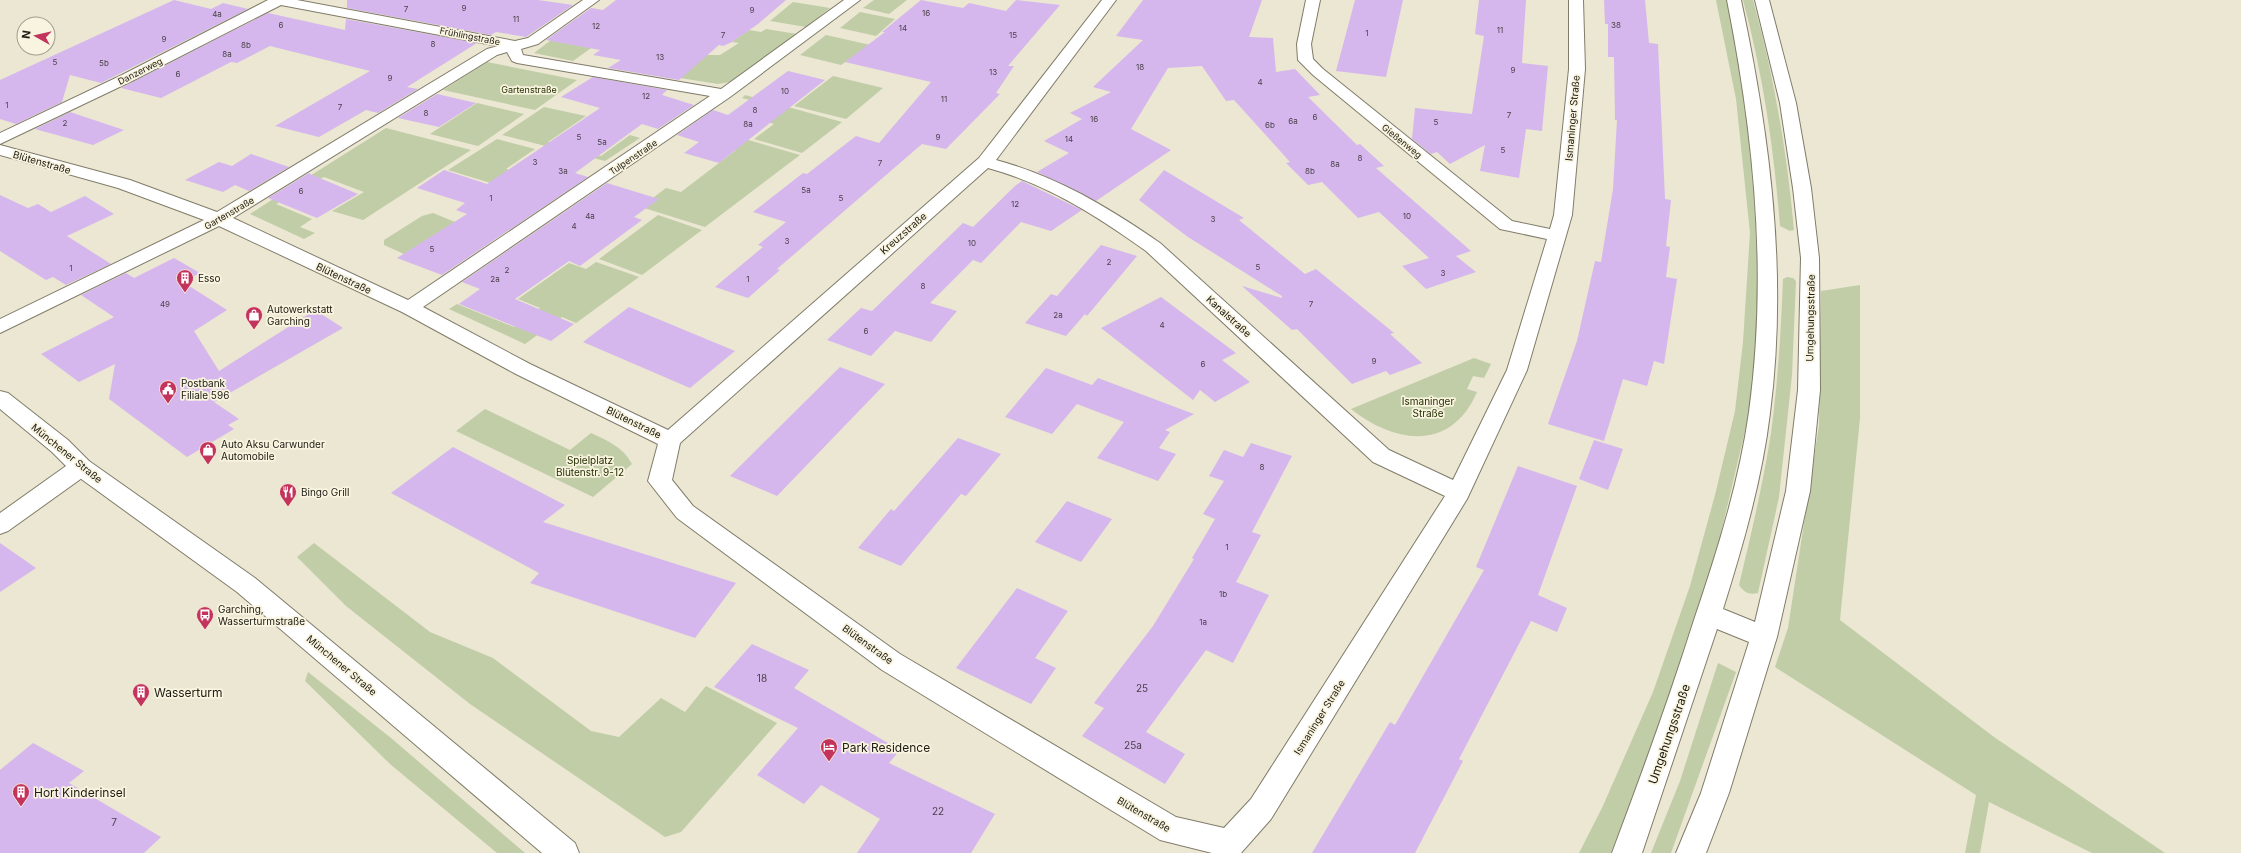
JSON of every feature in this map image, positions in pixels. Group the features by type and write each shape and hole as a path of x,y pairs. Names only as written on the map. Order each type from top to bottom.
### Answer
{"street":[{"name":"Frühlingstraße","path":"279,0 304,6 494,40 512,45 517,58 724,94"},
{"name":"Danzerweg","path":"0,139 134,75 279,0"},
{"name":"Gartenstraße","path":"0,327 219,219 492,52 512,45 532,41 592,0"},
{"name":"Tulpenstraße","path":"409,308 724,94 818,28 853,0"},
{"name":"Kreuzstraße","path":"670,440 985,162 1108,0"},
{"name":"Gießenweg","path":"1313,0 1304,44 1306,60 1318,72 1506,225 1558,236"},
{"name":"Ismaninger Straße","path":"1230,843 1261,809 1459,493 1517,370 1563,215 1577,69 1576,0"},
{"name":"Umgehungsstraße","path":"1627,853 1657,772 1729,551 1749,470 1760,398 1766,336 1768,248 1762,150 1754,96 1734,0"},
{"name":"Umgehungsstraße","path":"1692,853 1715,793 1764,637 1798,491 1809,390 1811,282 1802,188 1788,103 1762,0"},
{"name":"Blütenstraße","path":"0,150 124,184 219,219 409,308 523,369 670,440 660,481 685,512 892,662 1170,830 1230,843"},
{"name":"Kanalstraße","path":"985,162 1020,170 1069,192 1112,217 1153,247 1381,456 1459,493"},
{"name":"Münchener Straße","path":"0,398 60,446 81,467 246,585 564,853"},
{"path":"0,524 81,467"},
{"path":"1709,614 1764,637"}],"green space":[{"path":"874,0 907,0 889,14 863,8"},
{"path":"1716,0 1727,0 1747,100 1762,234 1757,344 1749,414 1716,554 1654,745 1611,853 1579,853 1602,808 1653,692 1690,586 1715,495 1735,411 1743,342 1750,233 1736,99"},
{"path":"1743,0 1753,0 1761,29 1779,114 1788,172 1794,230 1790,231 1780,226 1767,112"},
{"path":"793,2 830,8 806,27 770,21"},
{"path":"860,12 895,19 876,36 840,28"},
{"path":"575,22 558,42 591,48 573,61 534,53"},
{"path":"766,29 797,34 730,82 718,84 642,72 708,55 720,55 739,43 732,42 749,30 761,32"},
{"path":"826,35 906,53 861,51 841,65 800,55"},
{"name":"Gartenstraße","path":"487,62 577,80 535,110 443,90"},
{"path":"833,76 883,88 846,119 794,106"},
{"path":"745,95 842,122 802,153 754,139 774,124 760,120 777,107 742,98"},
{"path":"477,103 524,114 478,146 430,134"},
{"path":"544,107 586,116 548,142 601,156 630,135 640,138 605,161 502,135"},
{"path":"386,128 471,150 363,220 332,211 364,192 324,177 303,189 294,186"},
{"path":"731,135 800,155 705,227 641,207 666,188 681,192 736,150 718,145"},
{"path":"497,139 535,149 506,169 515,172 497,185 448,170"},
{"path":"287,190 296,192 276,204 312,219 300,227 315,233 304,239 250,214"},
{"path":"433,213 455,222 404,254 384,245 384,240 422,216"},
{"path":"658,215 702,230 642,275 599,259"},
{"path":"596,262 639,277 576,323 562,317 525,344 449,309 457,304 514,327 540,308 518,299 569,263 586,269"},
{"path":"1787,277 1793,278 1796,281 1792,375 1779,497 1758,593 1752,594 1745,592 1739,585 1761,490 1771,433 1776,395 1783,279"},
{"path":"1860,285 1860,418 1840,620 1994,737 2165,853 2092,853 1989,802 1980,853 1965,853 1976,795 1775,667 1788,628 1819,425 1821,291"},
{"name":"Ismaninger Straße","path":"1474,358 1491,364 1484,378 1473,376 1467,389 1477,392 1466,411 1453,425 1437,433 1421,436 1403,435 1386,430 1368,421 1351,409"},
{"name":"Spielplatz Blütenstr. 9-12","path":"485,409 570,450 591,433 620,449 632,464 593,497 456,431"},
{"path":"314,543 430,632 493,658 591,731 619,737 661,698 685,712 706,686 777,723 681,832 665,837 470,704 346,606 297,557"},
{"path":"1718,663 1736,672 1671,853 1651,853 1680,781"},
{"path":"308,672 391,738 525,853 497,853 390,764 305,681"}],"building":[{"path":"174,0 211,9 223,3 248,9 101,83 70,75 62,102 16,124 0,119 0,80 52,56 56,56 56,54"},
{"path":"347,0 538,0 573,5 526,37 496,32 491,35 347,8"},
{"path":"616,0 786,0 758,24 732,42 723,46 719,45 679,80 608,68 621,60 593,55 600,50 546,40 591,8 603,10"},
{"path":"921,0 963,8 969,3 1006,11 1016,0 1060,5 1008,66 1014,66 996,93 1000,94 946,149 922,144 777,269 780,270 748,298 715,287 763,247 758,245 786,222 753,212 803,173 807,174 856,136 879,143 931,82 845,62 885,32 882,32"},
{"path":"1143,0 1262,0 1249,37 1273,38 1276,72 1295,69 1320,95 1308,97 1357,145 1360,144 1384,166 1376,168 1471,251 1456,256 1476,272 1426,289 1402,266 1429,258 1379,212 1358,218 1322,182 1308,185 1286,163 1290,162 1234,100 1226,101 1202,66 1168,68 1131,129 1171,150 1096,201 1037,172 1069,153 1044,141 1082,119 1070,113 1111,92 1093,87 1143,40 1116,36"},
{"path":"1355,0 1403,0 1386,77 1336,71"},
{"path":"1479,0 1526,0 1522,63 1548,66 1542,131 1526,129 1519,178 1480,171 1485,145 1450,164 1437,152 1431,154 1412,139 1415,108 1472,114 1484,36 1475,34"},
{"path":"1604,0 1645,0 1649,43 1658,44 1665,199 1671,200 1666,246 1670,247 1666,277 1677,279 1664,364 1654,361 1647,386 1623,379 1604,441 1548,424 1577,341 1595,261 1601,262 1613,189 1617,120 1615,120 1614,57 1608,57 1608,24 1605,24"},
{"path":"268,13 345,30 346,19 477,43 407,87 418,89 378,113 366,110 319,137 275,126 370,71 270,46 237,63 231,62 161,98 121,88"},
{"path":"788,71 825,80 719,163 684,153 699,142 677,135 713,110 728,115"},
{"path":"593,77 667,90 662,95 694,105 658,129 642,124 575,173 588,177 442,275 397,258 467,214 456,210 465,203 417,188 444,170 487,184 600,108 561,97"},
{"path":"437,94 476,103 439,127 398,118"},
{"path":"70,112 124,130 93,145 35,129"},
{"path":"251,154 289,167 249,191 235,185 223,192 185,180 219,162 232,166"},
{"path":"1164,170 1244,218 1239,220 1305,274 1316,269 1394,333 1390,334 1422,363 1390,375 1386,371 1352,384 1297,329 1292,330 1242,286 1282,298 1282,296 1188,237 1139,200"},
{"path":"309,173 358,194 317,218 268,198"},
{"path":"1022,181 1082,210 1051,231 1021,222 981,263 973,260 930,303 957,311 931,342 895,331 871,356 827,340 861,308 872,311 963,223 973,227"},
{"path":"607,183 659,199 634,217 642,220 580,266 569,261 515,299 574,324 551,341 459,304 480,289 462,282"},
{"path":"0,195 28,208 38,204 51,212 85,196 114,214 67,236 111,264 66,285 53,277 46,280 0,251"},
{"path":"1101,245 1137,256 1087,316 1085,314 1066,336 1025,323 1051,294 1057,296"},
{"path":"174,258 200,273 183,282 227,310 194,331 219,371 315,310 343,328 214,402 239,419 228,425 234,429 187,457 109,399 115,364 79,382 41,354 114,317 81,295 126,273 134,278"},
{"path":"1161,297 1236,353 1222,360 1250,382 1215,402 1200,390 1193,400 1101,328"},
{"path":"629,307 735,351 690,388 583,342"},
{"path":"840,367 885,384 777,496 730,476"},
{"path":"1046,368 1092,385 1098,378 1194,414 1165,430 1170,432 1159,448 1176,454 1158,481 1097,458 1124,422 1077,404 1052,434 1005,417"},
{"path":"958,438 1001,454 966,496 961,494 901,566 858,548 891,509 894,511"},
{"path":"1594,440 1623,449 1608,490 1579,479"},
{"path":"1251,443 1292,456 1252,532 1261,535 1236,582 1269,595 1233,663 1206,650 1146,732 1185,754 1165,784 1082,736 1104,708 1094,703 1153,626 1194,559 1192,558 1215,519 1203,514 1224,481 1209,476 1224,450 1243,457"},
{"path":"453,447 565,505 543,522 736,583 695,638 530,583 539,573 391,493"},
{"path":"1518,466 1577,486 1538,595 1567,608 1557,632 1531,621 1459,759 1463,761 1415,853 1312,853 1390,722 1395,725 1484,570 1476,567"},
{"path":"1067,501 1112,519 1081,562 1035,542"},
{"path":"0,543 36,568 0,592"},
{"path":"1017,588 1068,611 1035,658 1056,668 1031,704 956,668"},
{"path":"752,644 809,670 794,688 900,750 889,763 995,814 971,853 857,853 880,819 821,785 804,804 757,775 798,728 714,687"},
{"path":"33,743 84,771 69,783 161,837 144,853 0,853 0,770"}],"place":[{"name":"Esso","path":"185,293"},
{"name":"Autowerkstatt Garching","path":"254,330"},
{"name":"Postbank Filiale 596","path":"168,404"},
{"name":"Auto Aksu Carwunder Automobile","path":"208,465"},
{"name":"Bingo Grill","path":"288,507"},
{"name":"Garching, Wasserturmstraße","path":"205,630"},
{"name":"Wasserturm","path":"141,707"},
{"name":"Park Residence","path":"829,762"},
{"name":"Hort Kinderinsel","path":"21,807"}]}
